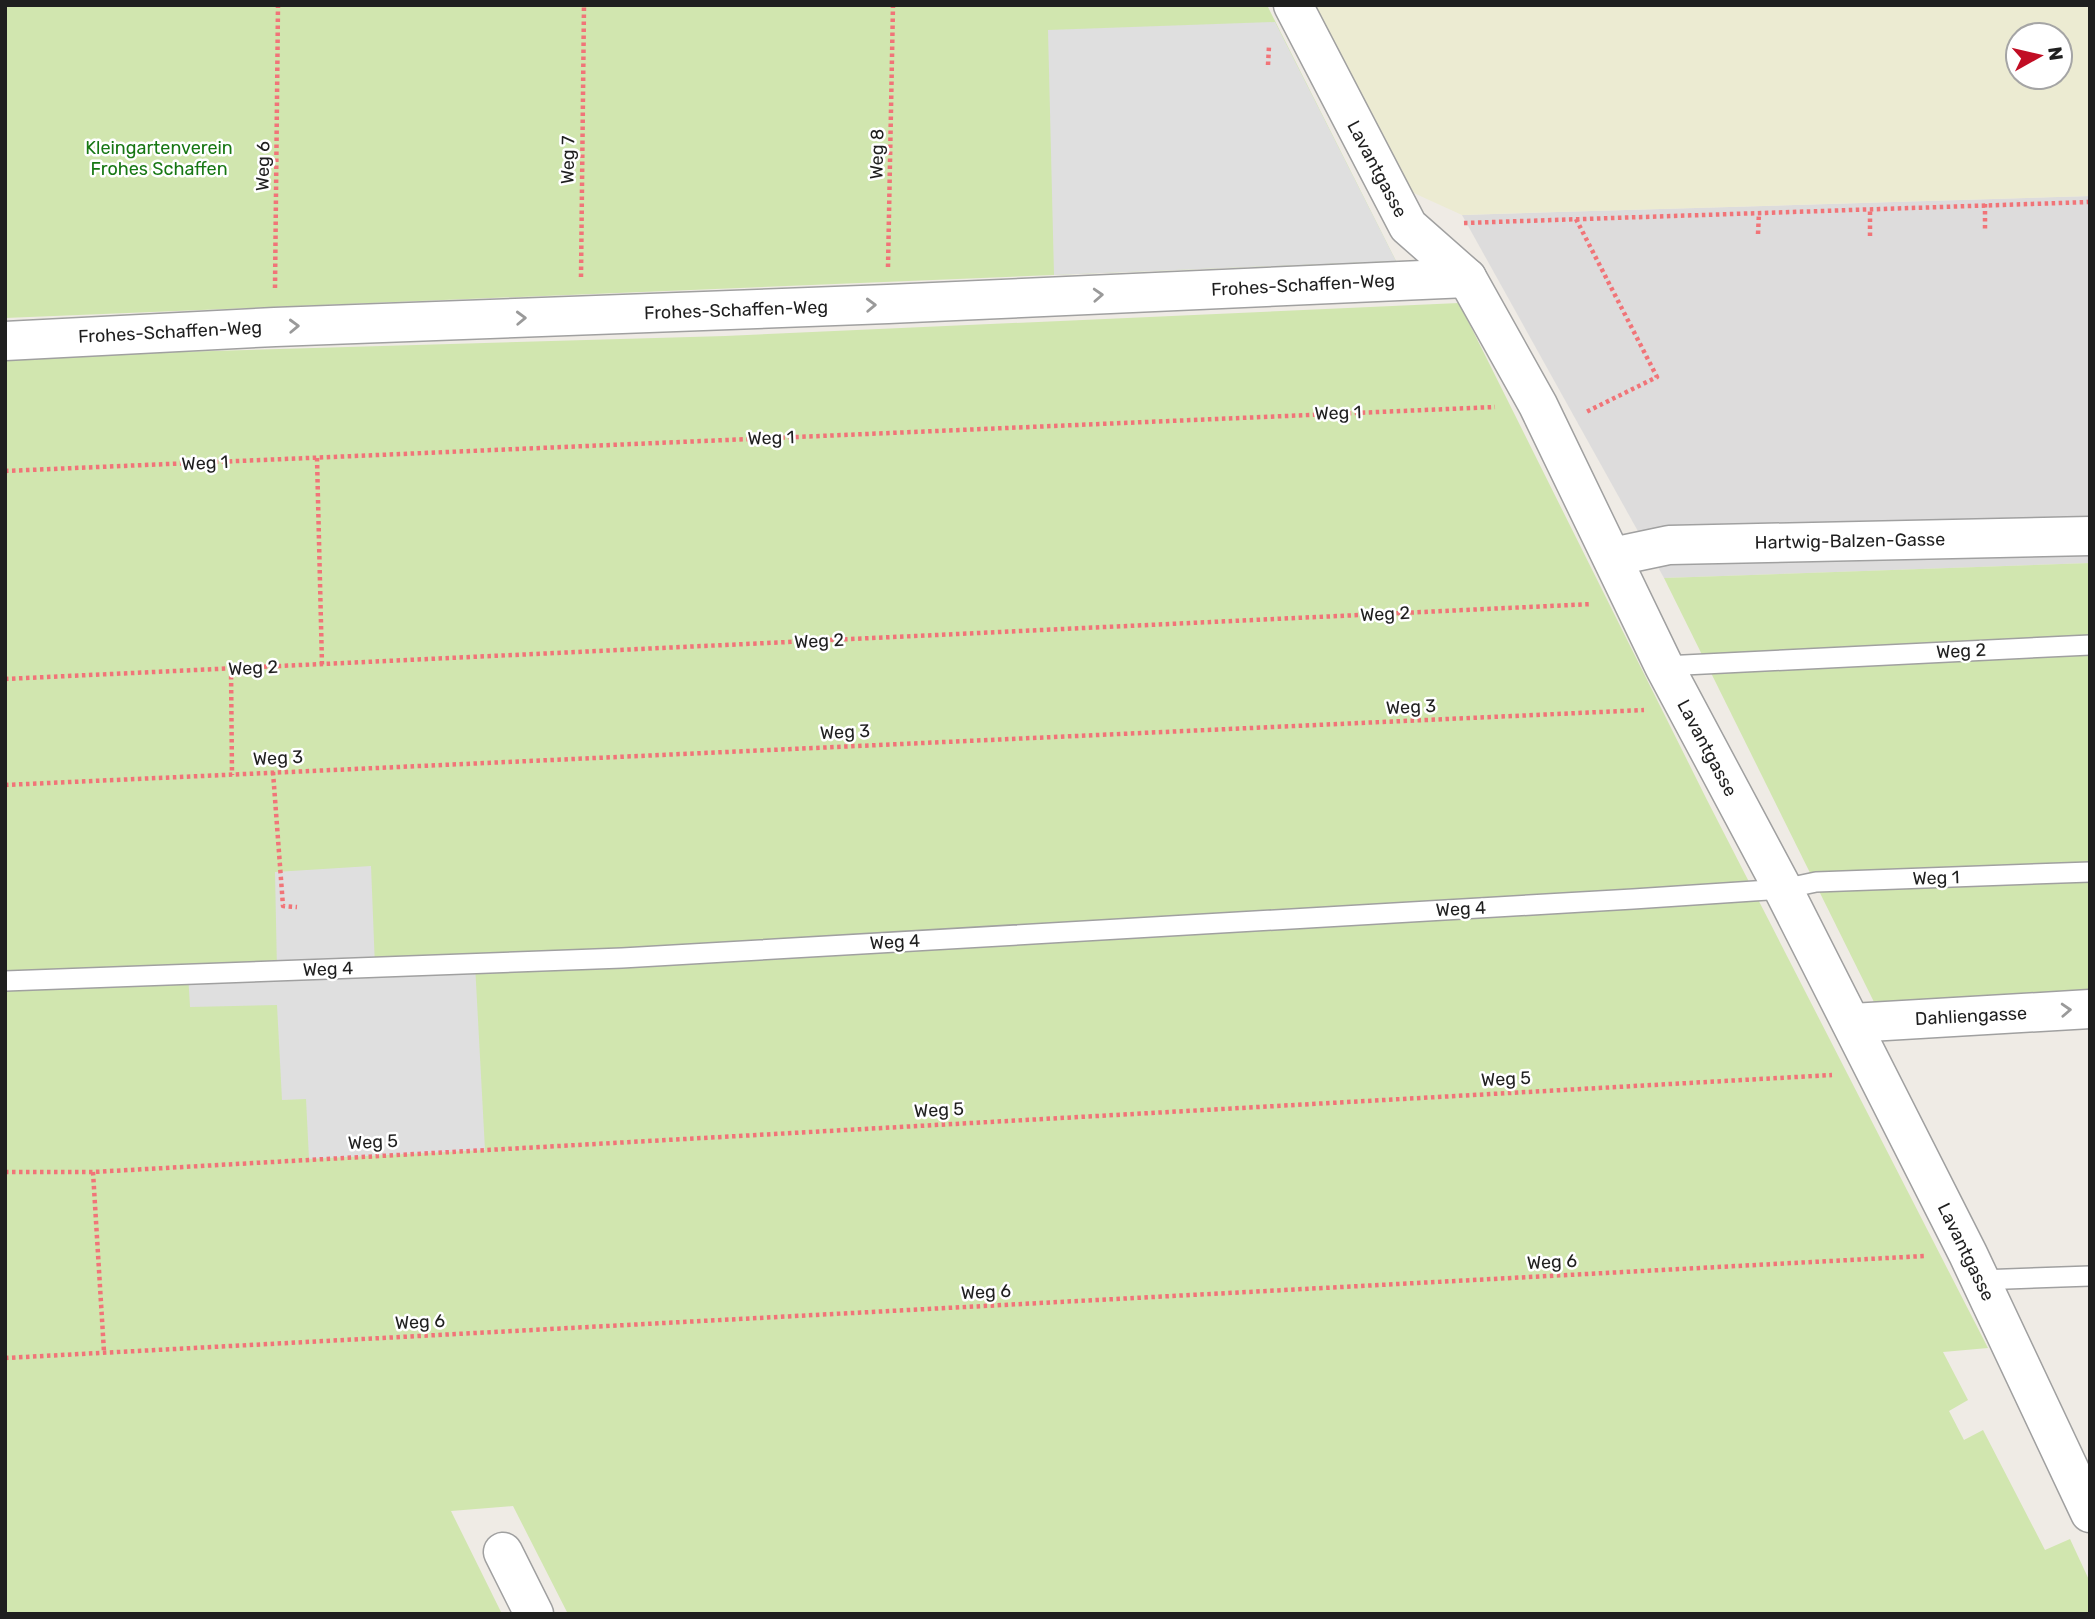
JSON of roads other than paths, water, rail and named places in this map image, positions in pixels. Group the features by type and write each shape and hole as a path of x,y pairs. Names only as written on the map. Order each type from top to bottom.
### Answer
{"street":[{"name":"Lavantgasse","path":"1293,5 1408,226 1463,274 1544,417 1664,666 1783,889 1974,1267 2090,1513"},
{"name":"Frohes-Schaffen-Weg","path":"5,341 275,327 888,304 1463,274"},
{"name":"Hartwig-Balzen-Gasse","path":"1612,557 1669,545 2090,536"},
{"name":"Dahliengasse","path":"1852,1023 2090,1009"},
{"path":"503,1552 534,1614"}],"lane":[{"name":"Weg 2","path":"1664,666 2090,645"},
{"name":"Weg 1","path":"1783,889 1816,882 2090,872"},
{"name":"Weg 4","path":"5,981 622,958 1783,889"},
{"path":"1974,1267 2090,1276"}],"park label":[{"name":"Kleingartenverein Frohes Schaffen","path":"159,158"}]}
